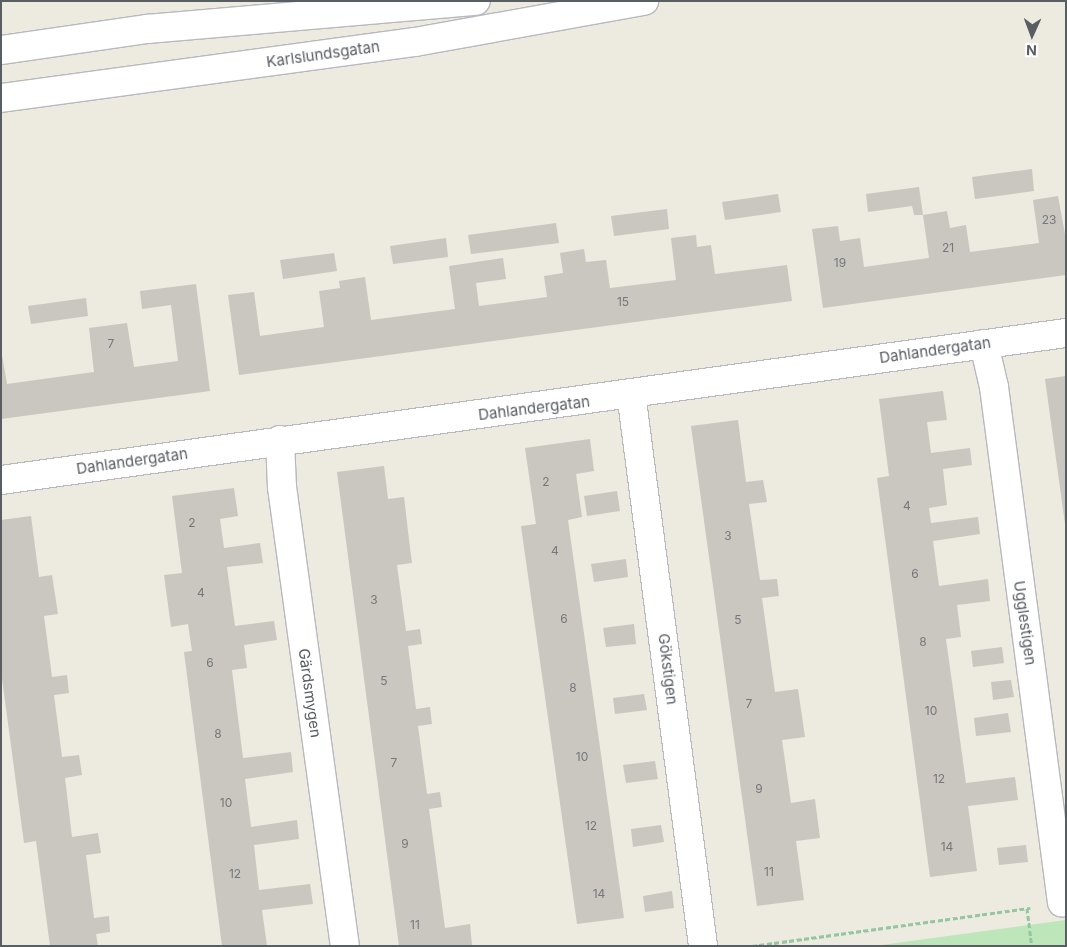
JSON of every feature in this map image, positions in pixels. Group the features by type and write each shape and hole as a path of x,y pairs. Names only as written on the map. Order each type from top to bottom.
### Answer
{"street":[{"path":"1,50 147,29 476,1"},
{"name":"Karlslundsgatan","path":"1,98 415,42 644,1"},
{"name":"Dahlandergatan","path":"1,480 1066,333"},
{"name":"Ugglestigen","path":"984,344 994,387 1062,903"},
{"name":"Gökstigen","path":"631,393 703,946"},
{"name":"Gärdsmygen","path":"280,440 282,487 345,946"}],"path":[{"path":"752,946 1062,903"},
{"path":"1027,908 1032,946"}],"green space":[{"path":"1066,920 1066,946 874,946"}],"building":[{"path":"1032,169 1034,191 975,199 972,177"},
{"path":"919,187 923,215 914,215 912,206 868,212 866,194"},
{"path":"778,194 781,212 725,220 722,202"},
{"path":"1058,196 1066,240 1066,275 823,308 812,229 838,226 840,241 860,238 864,267 929,258 923,215 947,211 950,228 966,225 970,252 1039,243 1033,200"},
{"path":"667,209 669,229 614,236 611,216"},
{"path":"556,223 559,243 471,254 468,235"},
{"path":"696,235 697,247 711,245 715,274 787,265 792,301 239,375 228,295 254,292 260,336 324,327 319,291 340,288 339,281 365,277 371,320 455,309 449,266 503,258 506,279 476,283 479,306 547,297 544,276 563,273 560,253 584,249 586,262 606,260 610,288 676,280 671,238"},
{"path":"446,238 448,257 393,264 390,246"},
{"path":"334,253 337,271 283,279 280,260"},
{"path":"196,284 210,391 1,419 1,349 7,384 94,372 89,328 127,323 134,367 178,361 171,305 142,309 140,291"},
{"path":"86,298 88,316 31,324 28,306"},
{"path":"1066,376 1066,524 1065,524 1045,379"},
{"path":"943,391 947,420 927,422 931,453 970,448 972,465 943,469 947,505 929,508 931,523 978,517 980,534 933,541 939,586 988,579 990,601 957,605 961,637 946,639 966,783 1015,777 1018,800 968,806 977,871 930,877 877,478 889,476 879,399"},
{"path":"738,420 746,482 763,480 767,502 749,504 760,580 777,579 779,596 762,598 775,692 798,689 805,737 782,740 791,803 815,799 820,838 796,841 804,900 757,906 691,426"},
{"path":"590,439 594,471 576,474 582,517 568,520 624,918 577,924 521,526 536,524 525,448"},
{"path":"384,466 388,499 404,497 412,563 397,565 406,631 420,629 422,644 408,646 416,709 430,707 432,724 418,726 427,794 440,792 442,807 429,809 445,928 470,924 472,945 399,946 337,472"},
{"path":"234,488 238,516 220,519 224,548 260,543 263,563 227,567 235,626 274,621 277,640 244,645 247,668 232,670 243,758 291,752 293,772 245,779 251,827 297,820 299,839 254,845 259,890 310,884 313,904 262,910 267,946 222,946 184,652 192,651 188,624 171,627 164,575 182,573 172,496"},
{"path":"617,491 620,511 587,516 584,496"},
{"path":"31,516 39,577 52,575 58,614 44,616 52,677 67,675 69,693 54,695 62,757 79,755 82,775 65,778 72,837 98,833 101,853 86,855 94,918 109,916 110,932 96,934 98,946 50,946 36,841 24,843 1,671 1,520"},
{"path":"626,559 628,577 594,582 591,564"},
{"path":"634,624 636,644 606,647 603,628"},
{"path":"1002,647 1004,663 973,667 971,651"},
{"path":"1011,680 1014,697 993,700 991,682"},
{"path":"644,694 647,710 615,714 613,698"},
{"path":"1008,713 1011,732 976,736 974,718"},
{"path":"655,761 658,779 626,783 623,765"},
{"path":"661,825 664,842 633,847 631,829"},
{"path":"1026,845 1028,862 999,865 997,848"},
{"path":"672,891 674,908 645,912 643,896"}]}
